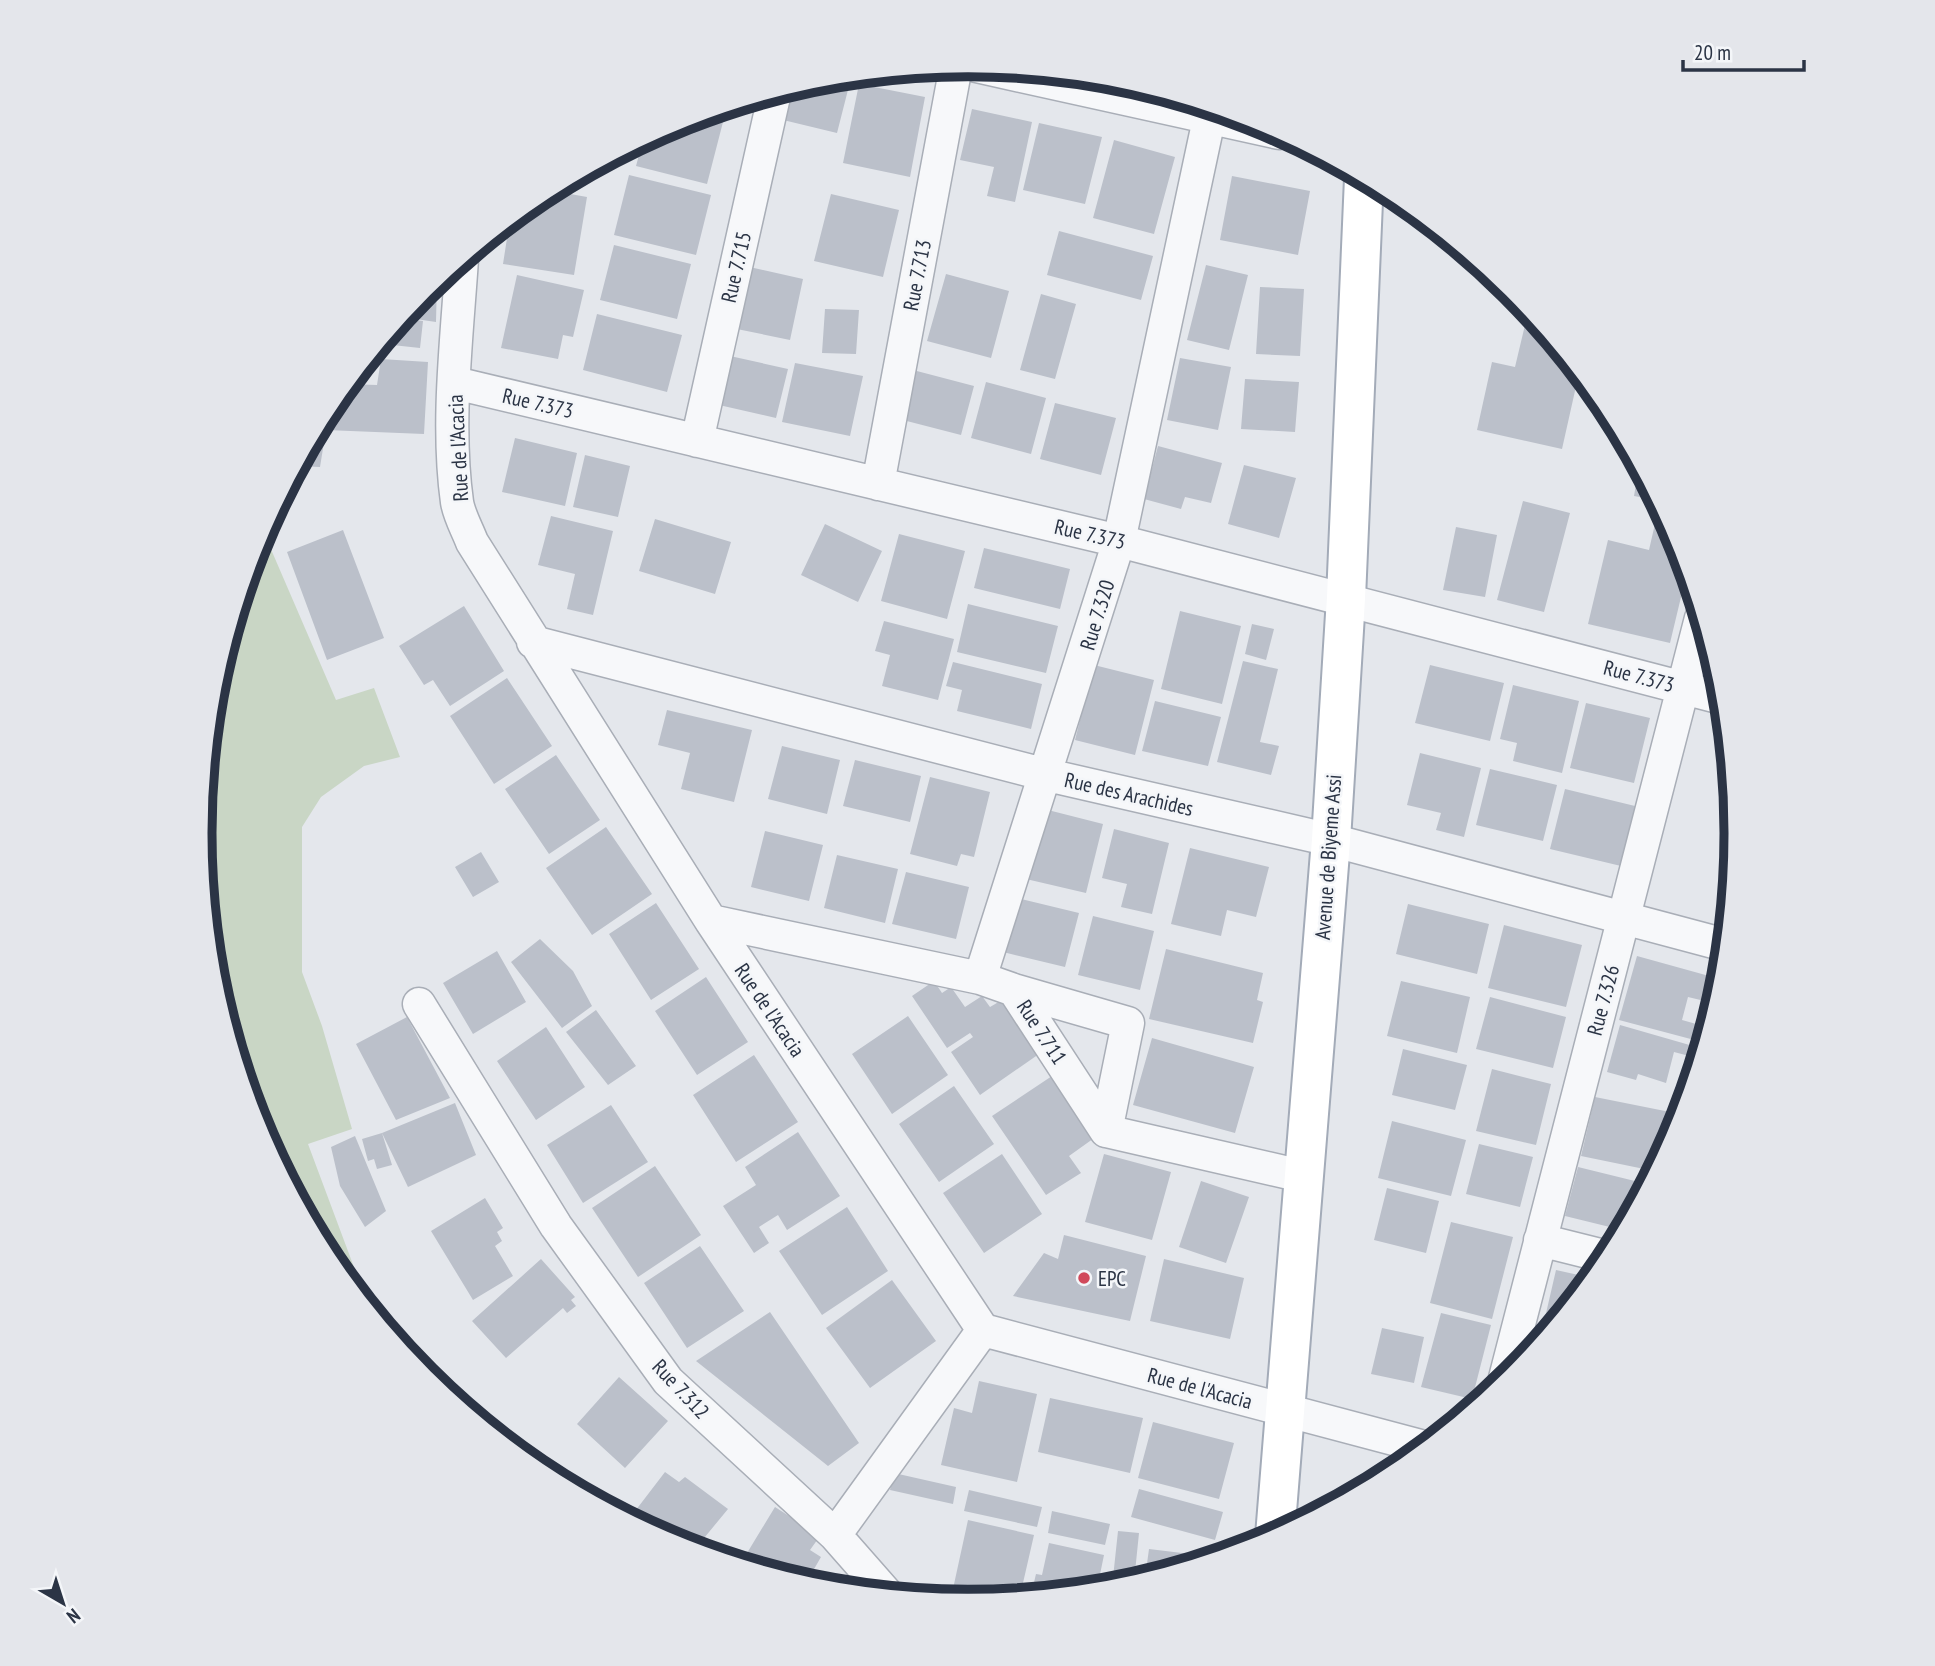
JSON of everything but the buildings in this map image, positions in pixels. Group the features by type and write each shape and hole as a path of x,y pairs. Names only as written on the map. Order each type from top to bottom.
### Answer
{"main road":[{"name":"Avenue de Biyeme Assi","path":"1276,1523 1331,840 1346,598 1364,189"}],"street":[{"name":"Rue 7.713","path":"878,484 954,78"},
{"path":"1104,90 1227,123"},
{"name":"Rue 7.715","path":"697,441 773,103"},
{"name":"Rue 7.320","path":"980,978 1047,775 1119,541 1209,120"},
{"name":"Rue de l'Acacia","path":"461,272 454,383 458,505 472,542 711,921 983,1330 1413,1444"},
{"name":"Rue 7.373","path":"454,383 1119,541 1710,695"},
{"name":"Rue 7.326","path":"1510,1360 1697,635"},
{"name":"Rue des Arachides","path":"533,642 1047,775 1331,840 1715,943"},
{"name":"Rue 7.711","path":"711,921 980,978 1014,990 1107,1131"},
{"path":"1014,990 1128,1023 1107,1131 1302,1176"},
{"name":"Rue 7.312","path":"419,1004 556,1226 668,1381 835,1535 878,1584"},
{"path":"1540,1240 1595,1254"},
{"path":"835,1535 983,1330"}],"green space":[{"path":"268,547 336,700 374,688 400,757 364,766 321,797 302,827 302,972 322,1026 352,1129 308,1144 359,1281 313,1211 269,1122 237,1029 218,932 212,833 218,734 237,637"}],"place":[{"name":"EPC","path":"1084,1278"}]}
